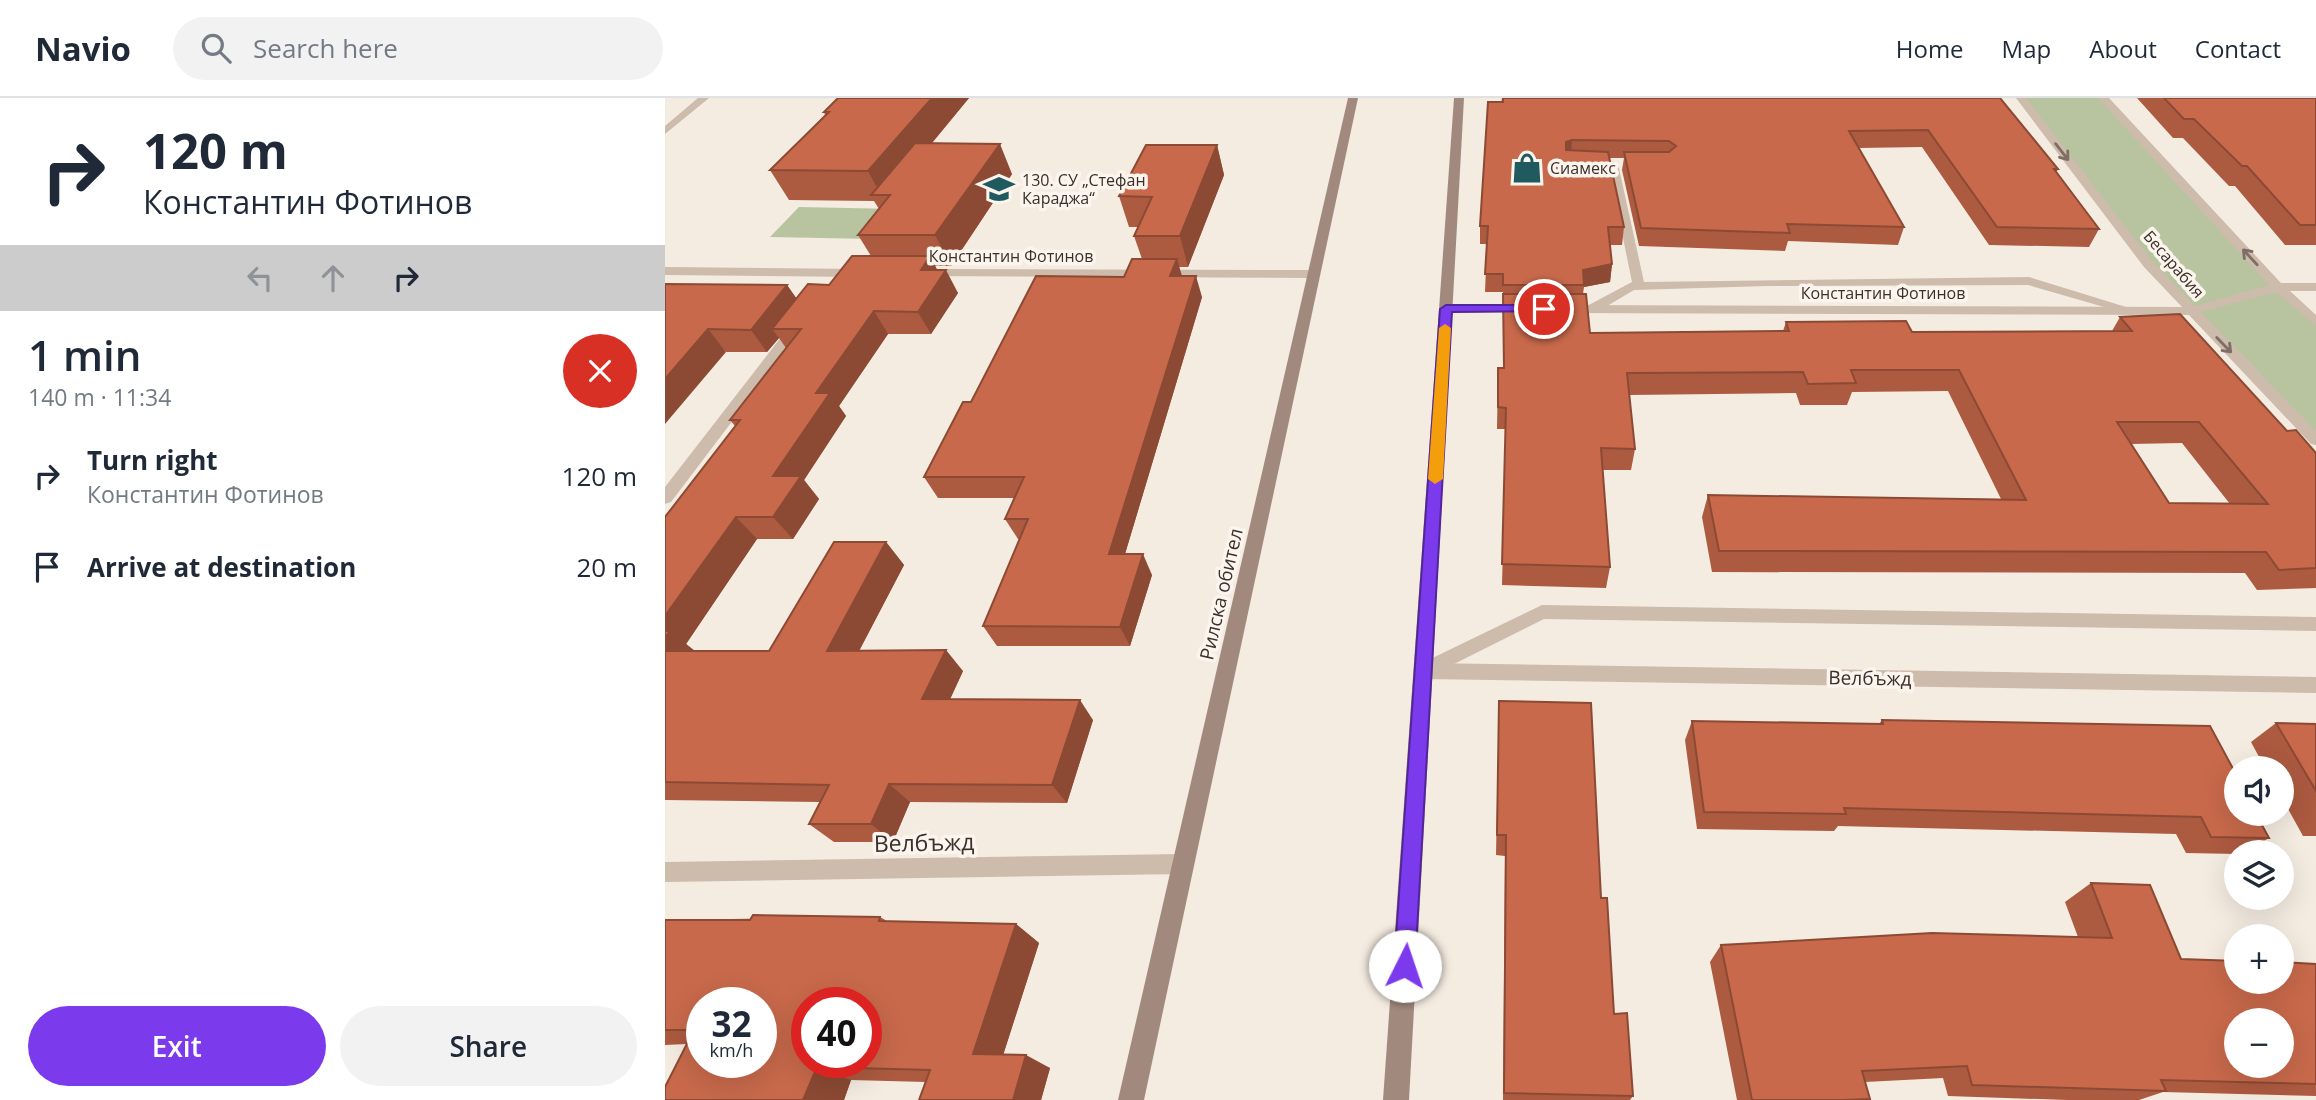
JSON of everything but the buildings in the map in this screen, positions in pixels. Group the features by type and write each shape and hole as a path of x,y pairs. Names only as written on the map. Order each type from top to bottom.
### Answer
{"street":[{"path":"665,131 704,98"},
{"name":"Рилска обител","path":"1131,1100 1353,98"},
{"path":"1396,1100 1459,98"},
{"name":"Бесарабия","path":"2021,98 2148,264 2316,440"},
{"path":"2103,98 2278,287 2316,322"},
{"path":"1614,164 1639,286"},
{"path":"665,271 835,278 881,273"},
{"name":"Константин Фотинов","path":"909,273 1314,274"},
{"path":"1592,309 1631,286 1767,282 2029,281 2131,311"},
{"name":"Константин Фотинов","path":"1446,309 2191,312 2278,287 2316,287"},
{"path":"665,498 806,316"},
{"path":"1423,671 1542,612 2316,624"},
{"name":"Велбъжд","path":"1423,671 2316,685"},
{"name":"Велбъжд","path":"665,872 1183,864"}],"green space":[{"path":"2021,98 2103,98 2316,322 2316,440 2191,311"},
{"path":"799,207 897,209 872,239 770,237"}],"slow traffic":[{"path":"1435,479 1445,328"}],"place":[{"name":"Сиамекс","path":"1527,168"},
{"name":"130. СУ „Стефан Караджа“","path":"999,189"}],"route":[{"path":"1405,966 1446,309 1544,309"}]}
